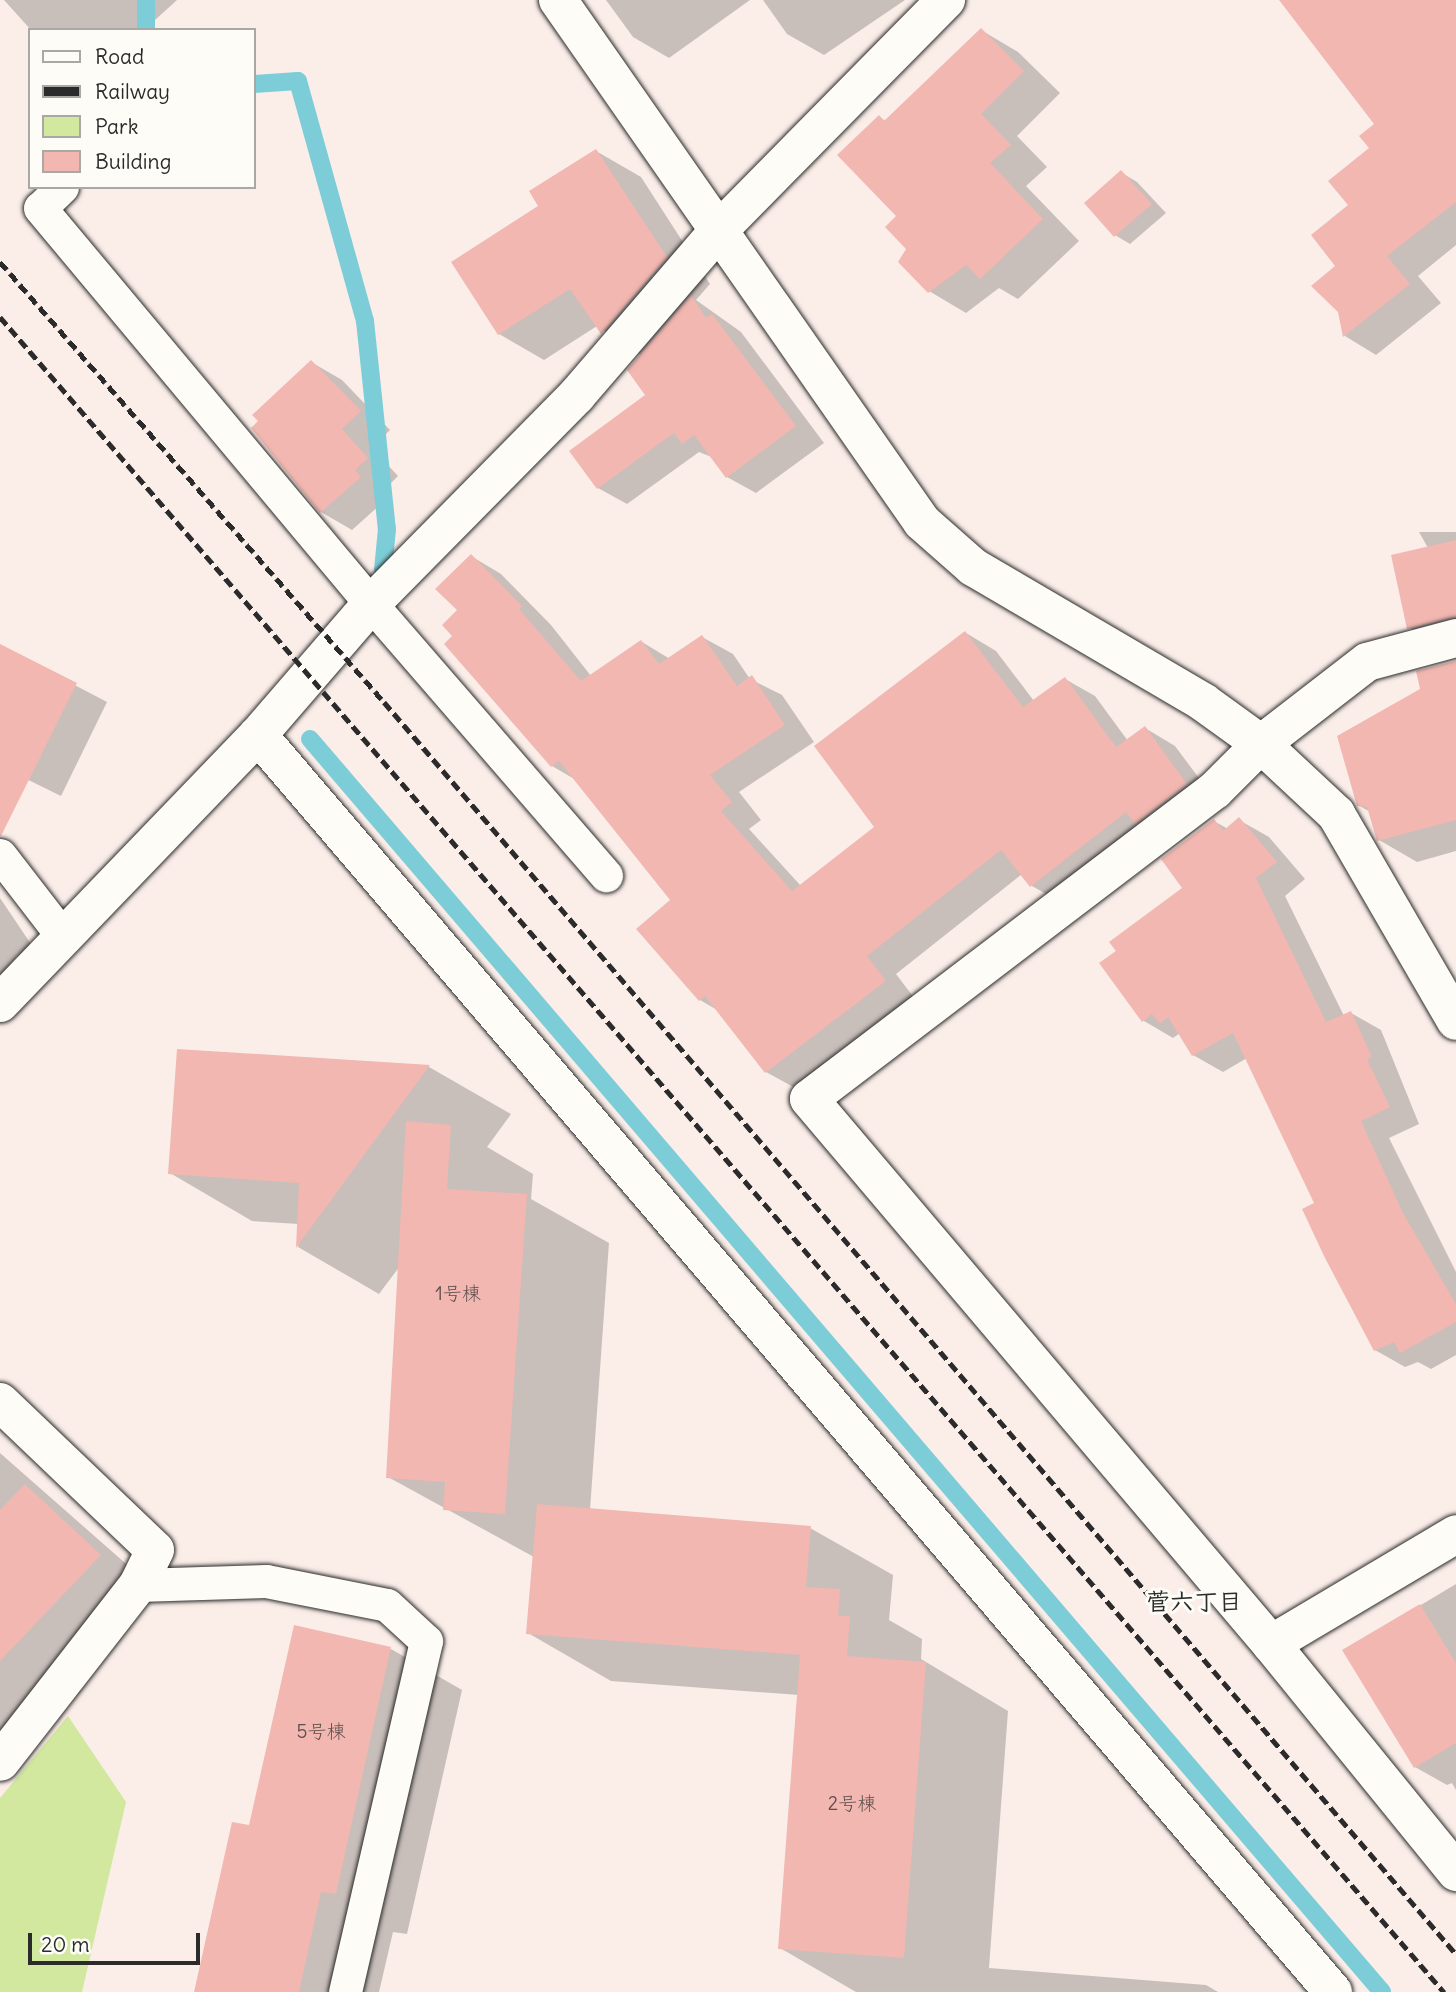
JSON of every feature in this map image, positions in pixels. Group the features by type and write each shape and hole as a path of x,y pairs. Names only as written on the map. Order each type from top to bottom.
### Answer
{"street":[{"path":"558,0 922,522 973,567 1203,702 1261,744 1336,814 1456,1021"},
{"path":"0,1003 258,735 371,604 577,395 718,231 946,0"},
{"path":"1456,638 1367,662 1261,744 1215,790 810,1099 1271,1644 1456,1872"},
{"path":"258,735 1333,1992"},
{"path":"0,1402 155,1550 138,1585 0,1762"},
{"path":"1271,1644 1452,1545"}],"lane":[{"path":"60,189 40,208 371,604 606,875"},
{"path":"0,855 64,937"},
{"path":"138,1585 266,1581 387,1605 426,1641 345,1992"}],"green space":[{"path":"68,1716 126,1802 82,1992 0,1992 0,1798"}],"building":[{"path":"1279,0 1456,0 1456,202 1387,256 1410,284 1343,337 1338,312 1311,286 1335,266 1311,235 1348,205 1328,181 1369,148 1359,136 1374,124"},
{"path":"981,28 1024,71 981,114 1011,145 990,163 1043,219 980,279 966,265 928,293 898,262 906,249 885,227 896,216 837,155 879,115 884,121"},
{"path":"596,149 667,257 601,334 570,289 498,335 451,262 538,206 529,191"},
{"path":"1121,170 1152,204 1114,237 1084,203"},
{"path":"691,295 706,318 712,314 796,426 726,478 694,435 682,444 674,433 597,489 569,451 645,395 627,370"},
{"path":"311,360 361,411 342,429 368,458 355,470 361,477 320,513 251,428 258,421 252,415"},
{"path":"1456,540 1456,617 1407,629 1391,555"},
{"path":"471,554 522,606 519,609 581,681 641,640 659,664 702,635 737,686 752,675 785,725 710,775 732,802 721,811 792,891 874,827 814,746 965,631 1023,707 1065,677 1116,747 1145,726 1187,784 1135,824 1126,812 1030,887 1001,850 867,956 886,981 765,1073 705,996 699,1001 636,929 670,900 559,761 551,767 444,644 452,636 442,625 457,610 435,589"},
{"path":"0,644 77,683 1,836 0,836"},
{"path":"1456,661 1456,820 1377,841 1367,807 1357,806 1337,736 1420,689 1416,671"},
{"path":"1239,817 1277,862 1256,878 1326,1022 1351,1011 1372,1057 1367,1059 1390,1107 1361,1121 1403,1213 1456,1304 1456,1322 1400,1353 1394,1342 1374,1351 1325,1258 1302,1209 1314,1203 1233,1033 1192,1056 1168,1017 1160,1024 1152,1014 1142,1022 1099,963 1116,951 1109,942 1182,888 1161,859 1214,819 1223,831"},
{"path":"177,1049 430,1065 296,1248 299,1183 168,1174"},
{"path":"406,1121 451,1125 447,1189 527,1194 505,1514 443,1510 445,1482 386,1478"},
{"path":"25,1484 101,1555 0,1661 0,1510"},
{"path":"537,1504 811,1526 806,1587 840,1589 838,1616 850,1616 847,1656 926,1662 904,1958 778,1949 800,1655 526,1634"},
{"path":"1420,1604 1456,1663 1456,1743 1414,1768 1342,1650"},
{"path":"294,1625 391,1647 336,1894 321,1892 299,1992 194,1992 232,1822 249,1825"}],"waterway":[{"path":"146,0 146,28"},
{"path":"256,84 298,81 365,321 387,529 383,570"},
{"path":"310,739 1382,1992"}],"railway":[{"path":"0,262 384,702 1456,1954"},
{"path":"0,317 1444,1992"}],"district":[{"name":"菅六丁目","path":"1194,1602"}]}
